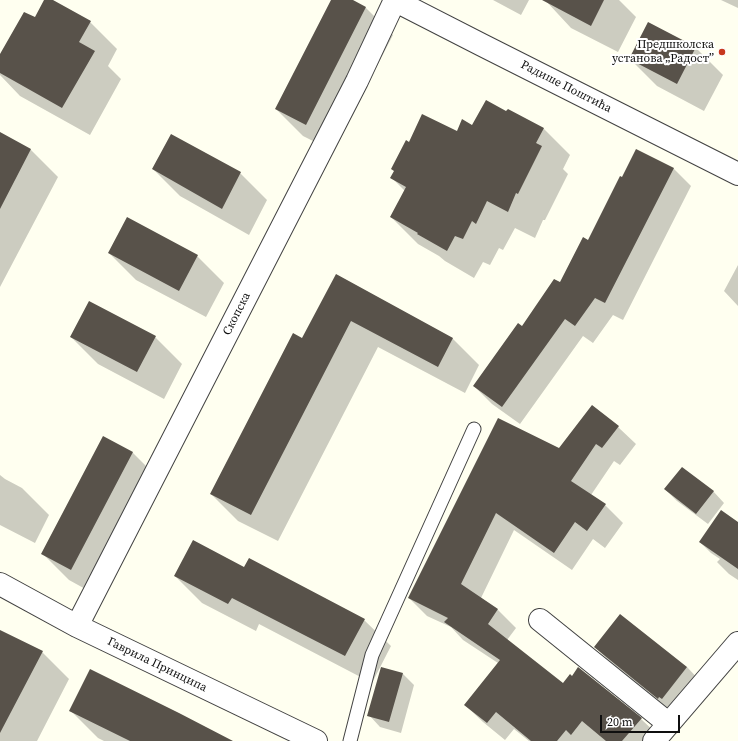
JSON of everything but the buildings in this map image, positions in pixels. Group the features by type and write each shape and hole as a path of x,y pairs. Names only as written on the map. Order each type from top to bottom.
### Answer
{"street":[{"name":"Радише Поштића","path":"394,0 738,174"},
{"name":"Скопска","path":"77,626 357,82 394,0"},
{"name":"Гаврила Принципа","path":"0,584 77,626 316,741"},
{"path":"540,620 669,724"},
{"path":"654,741 738,643"}],"lane":[{"path":"350,741 372,655 474,429"}],"place":[{"name":"Предшколска установа „Радост”","path":"722,52"}]}
